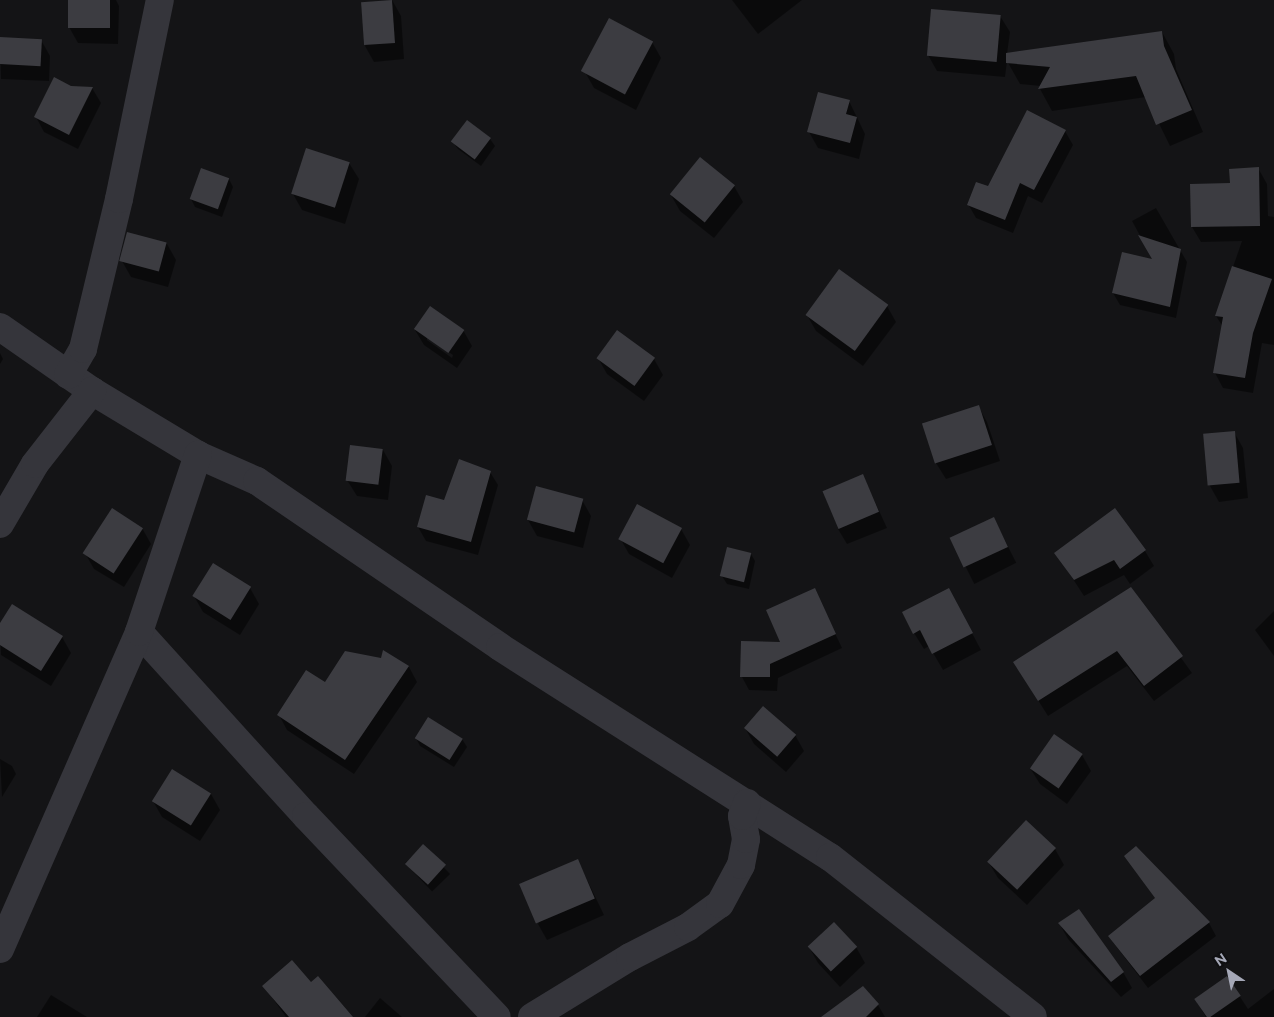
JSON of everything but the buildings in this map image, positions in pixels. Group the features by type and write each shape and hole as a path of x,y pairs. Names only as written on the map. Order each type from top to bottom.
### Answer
{"street":[{"path":"68,375 83,349 119,199 160,0"},
{"path":"0,327 92,391 198,456 257,480 500,647 830,857 1032,1017"},
{"path":"0,524 35,464 92,391"},
{"path":"0,950 138,632 198,456"},
{"path":"138,632 306,816 497,1017"},
{"path":"532,1017 630,957 688,927 720,904 741,865 746,839 742,816 747,803"}]}
